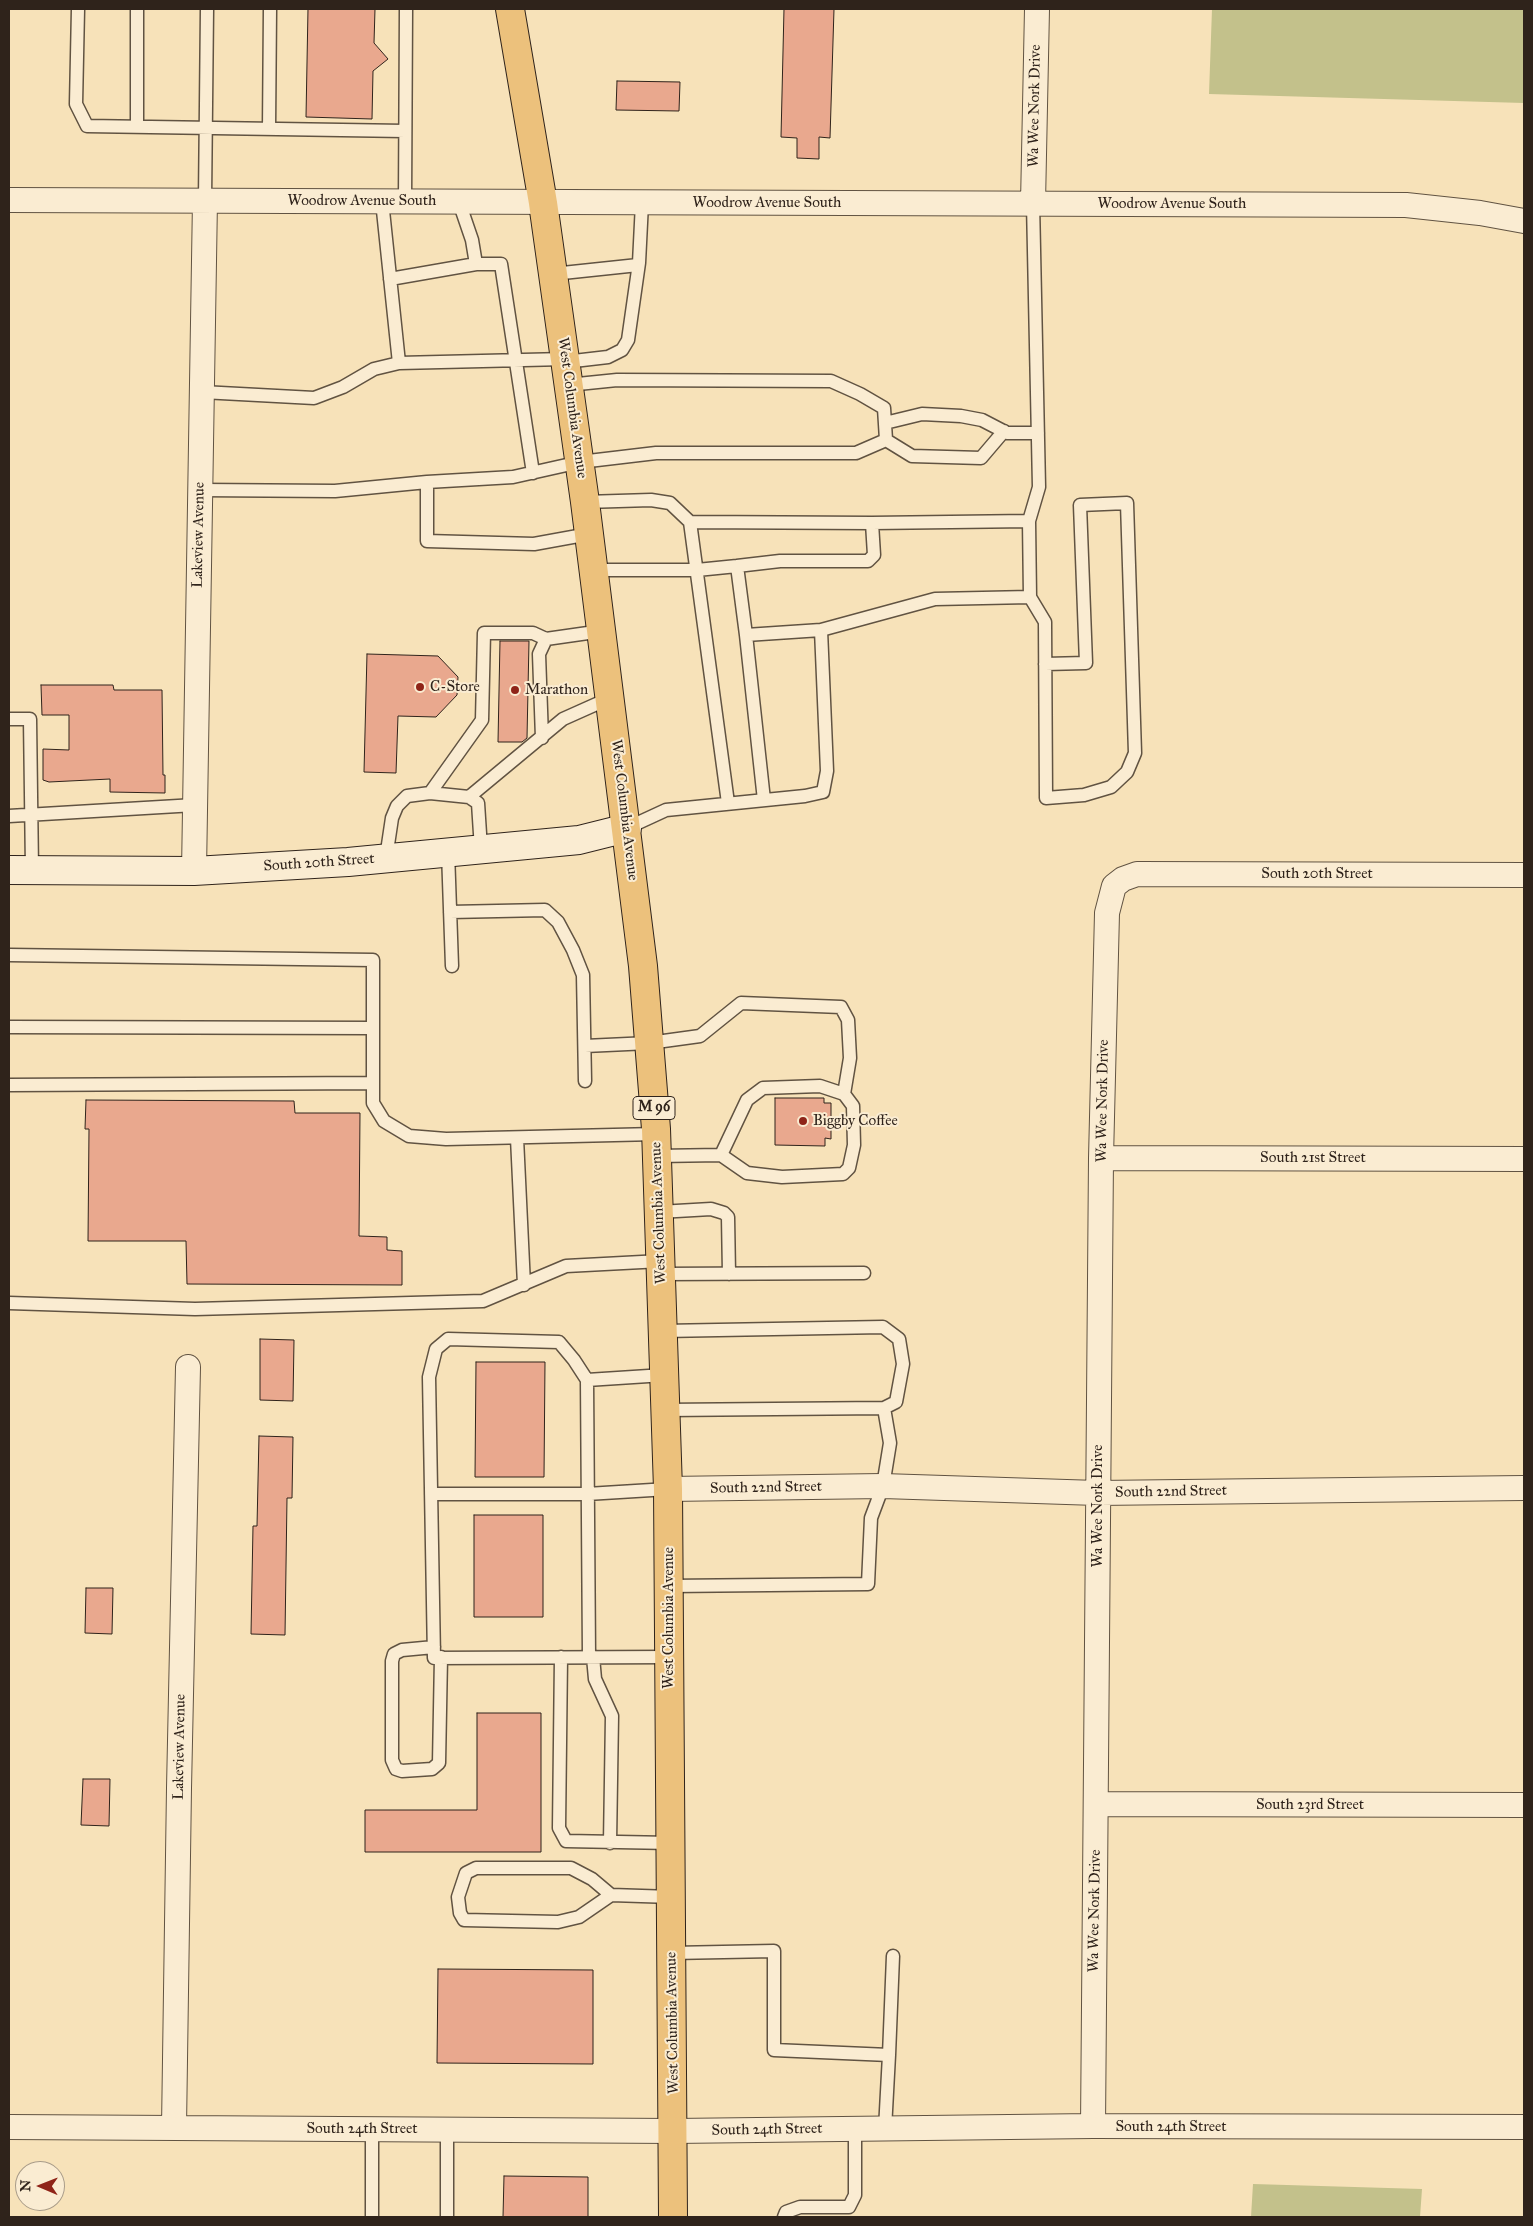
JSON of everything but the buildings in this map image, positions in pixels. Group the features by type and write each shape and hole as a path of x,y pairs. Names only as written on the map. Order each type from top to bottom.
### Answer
{"main road":[{"name":"West Columbia Avenue","path":"510,9 553,274 602,631 627,828 649,1043 657,1145 668,1489 674,2132 673,2217"},
{"name":"South 20th Street","path":"20,870 194,871 386,858 579,840 627,828"}],"street":[{"name":"Wa Wee Nork Drive","path":"1033,203 1037,9"},
{"name":"Woodrow Avenue South","path":"9,200 1406,205 1480,213 1524,221"},
{"name":"Lakeview Avenue","path":"194,871 205,200"},
{"name":"South 20th Street","path":"1114,886 1123,879 1137,874 1524,874"},
{"name":"Wa Wee Nork Drive","path":"1093,2126 1097,1493 1102,1158 1107,913 1114,886"},
{"name":"South 21st Street","path":"1102,1158 1524,1159"},
{"name":"Lakeview Avenue","path":"174,2128 178,1788 188,1367"},
{"name":"South 22nd Street","path":"668,1489 883,1486 1097,1493 1524,1488"},
{"name":"South 23rd Street","path":"1096,1804 1524,1805"},
{"name":"South 24th Street","path":"9,2127 674,2132 1093,2126 1524,2127"}],"lane":[{"path":"78,9 76,104 87,126 405,130"},
{"path":"137,9 137,127"},
{"path":"205,200 207,9"},
{"path":"269,129 270,9"},
{"path":"399,363 390,280 393,202 405,130 406,9"},
{"path":"459,202 472,240 476,264"},
{"path":"566,369 608,357 622,350 628,340 638,265 642,203"},
{"path":"1033,203 1039,487 1029,520 1030,597 1044,622 1046,798 1084,795 1112,787 1127,772 1136,753 1127,502 1080,505 1086,663 1045,664"},
{"path":"390,280 476,264 501,264 532,473"},
{"path":"553,274 638,265"},
{"path":"202,392 314,398 343,387 374,369 399,363 516,360 632,381 832,381 884,408 886,440"},
{"path":"885,422 922,414 961,416 982,420 1004,431 1038,433"},
{"path":"886,440 912,456 981,458 1004,431"},
{"path":"200,490 335,491 428,482 513,477 580,462 656,453 856,453 886,440"},
{"path":"428,482 427,541 534,544 589,534"},
{"path":"585,502 652,500 670,503 690,522 728,803"},
{"path":"690,522 872,523 1029,520"},
{"path":"594,570 697,570 780,562 868,561 874,556 872,523"},
{"path":"737,566 764,800"},
{"path":"746,635 822,630 935,599 1030,597"},
{"path":"627,828 666,810 805,796 823,792 827,771 822,630"},
{"path":"430,793 482,720 484,633 533,633 546,639 602,631"},
{"path":"542,738 539,654 546,639"},
{"path":"469,797 563,719 610,698"},
{"path":"9,719 30,719 31,816 20,870"},
{"path":"386,858 392,818 397,806 407,796 430,793 469,797 478,803 481,849"},
{"path":"9,816 195,805"},
{"path":"448,852 452,966"},
{"path":"450,912 545,910 558,922 574,950 583,975 585,1081"},
{"path":"9,956 373,960 373,1103 384,1120 409,1136 446,1139 517,1138 657,1145 721,1155 747,1173 782,1177 843,1174 849,1168 854,1145 853,1106 844,1094 820,1086 763,1088 747,1100 721,1155"},
{"path":"584,1046 649,1043 700,1036 741,1003 842,1007 848,1020 850,1058 844,1094"},
{"path":"9,1027 373,1028"},
{"path":"9,1084 373,1084"},
{"path":"517,1138 524,1285"},
{"path":"659,1212 711,1209 724,1213 728,1217 729,1274"},
{"path":"9,1303 195,1308 483,1301 566,1266 661,1268 729,1274 864,1273"},
{"path":"663,1331 883,1327 899,1340 903,1364 896,1402 884,1408 665,1410"},
{"path":"610,1843 612,1716 595,1679 591,1657 586,1380 574,1360 559,1342 448,1340 436,1349 429,1376 431,1494 438,1652 440,1764 432,1769 402,1771 396,1769 392,1760 392,1661 394,1654 402,1650 438,1652 561,1658 591,1657 670,1657"},
{"path":"586,1380 664,1375"},
{"path":"669,1586 868,1584 871,1518 883,1486 890,1443 884,1408"},
{"path":"431,1494 587,1494 668,1489"},
{"path":"561,1658 559,1828 566,1841 671,1843"},
{"path":"611,1895 592,1879 571,1868 476,1868 466,1873 458,1898 460,1913 464,1920 558,1922 578,1918 611,1895 672,1897"},
{"path":"672,1952 774,1951 774,2050 889,2055"},
{"path":"885,2129 893,1956"},
{"path":"372,2129 372,2217"},
{"path":"784,2217 786,2212 800,2207 849,2207 855,2195 855,2129"},
{"path":"447,2130 447,2217"}],"shaded area":[{"path":"1212,9 1524,9 1524,103 1209,94"},
{"path":"1253,2184 1422,2189 1420,2217 1251,2217"}],"place":[{"name":"C-Store","path":"420,687"},
{"name":"Marathon","path":"515,690"},
{"name":"Biggby Coffee","path":"803,1121"}]}
